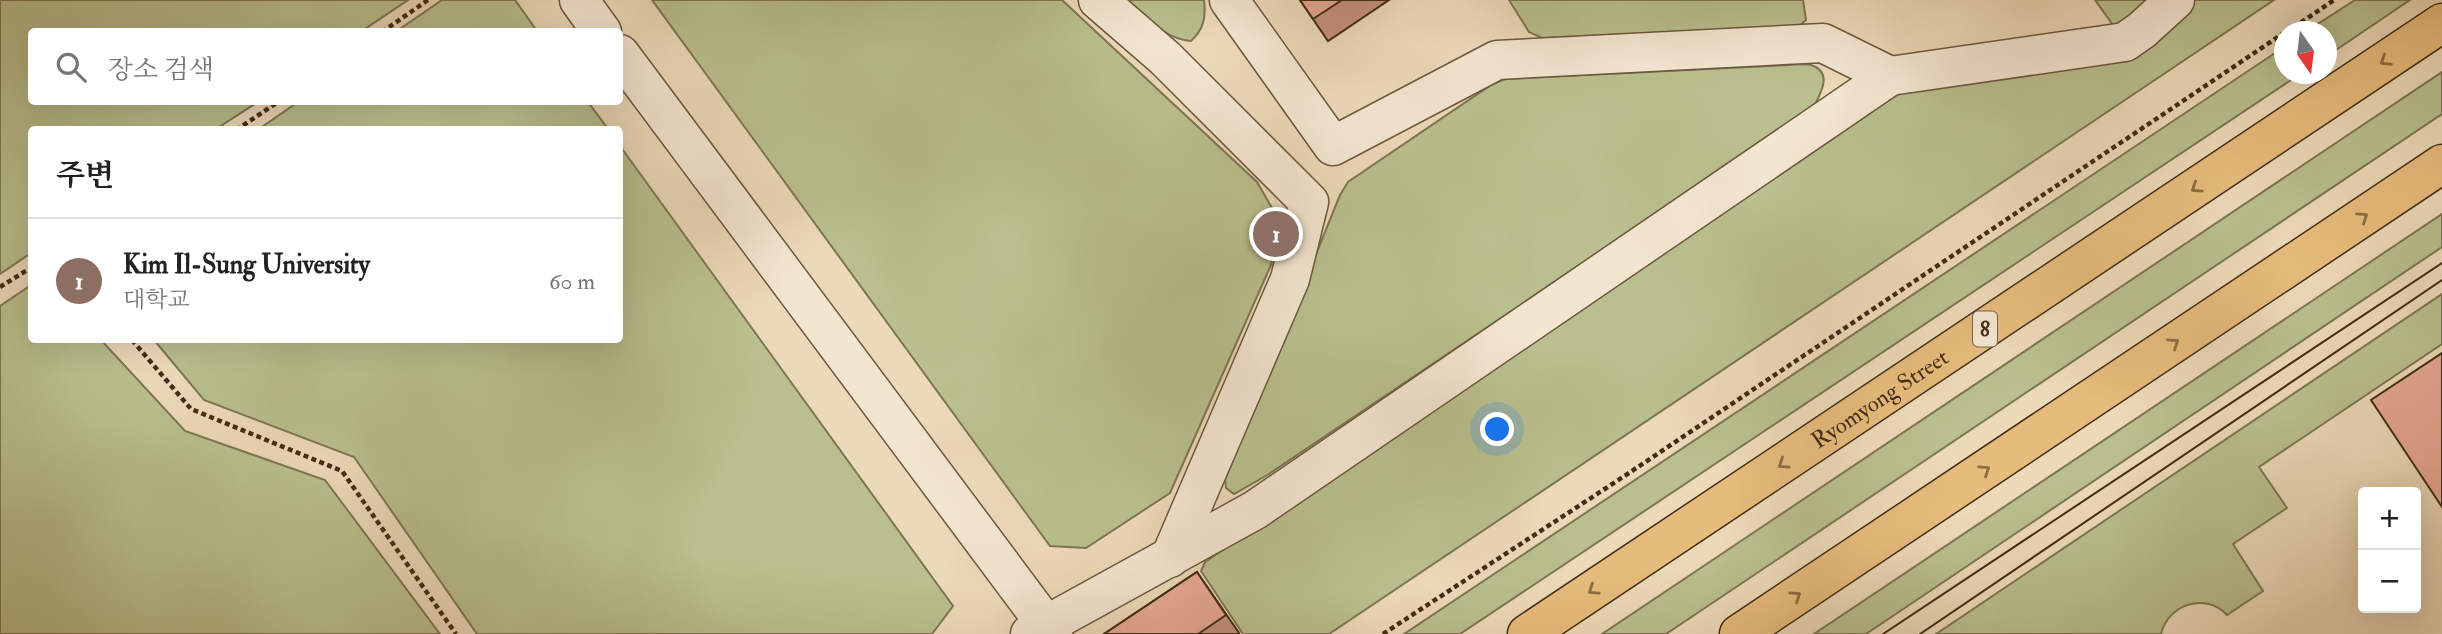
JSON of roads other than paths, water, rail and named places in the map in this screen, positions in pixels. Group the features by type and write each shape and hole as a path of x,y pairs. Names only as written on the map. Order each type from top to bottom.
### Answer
{"highway":[{"name":"Ryomyong Street","path":"1527,634 2442,23"},
{"path":"1739,634 2442,164"}],"lane":[{"path":"579,0 599,28"},
{"path":"1098,0 1165,58 1309,202"},
{"path":"1229,0 1333,146"},
{"path":"623,58 1044,631 1255,510 1889,76 2125,42 2175,0"},
{"path":"1170,558 1290,279 1309,202 1333,146 1497,60 1824,43 1889,76"}],"tram line":[{"path":"1883,634 2442,263"},
{"path":"1920,634 2442,280"}],"place":[{"name":"Kim Il-Sung University","path":"1276,234"}]}
